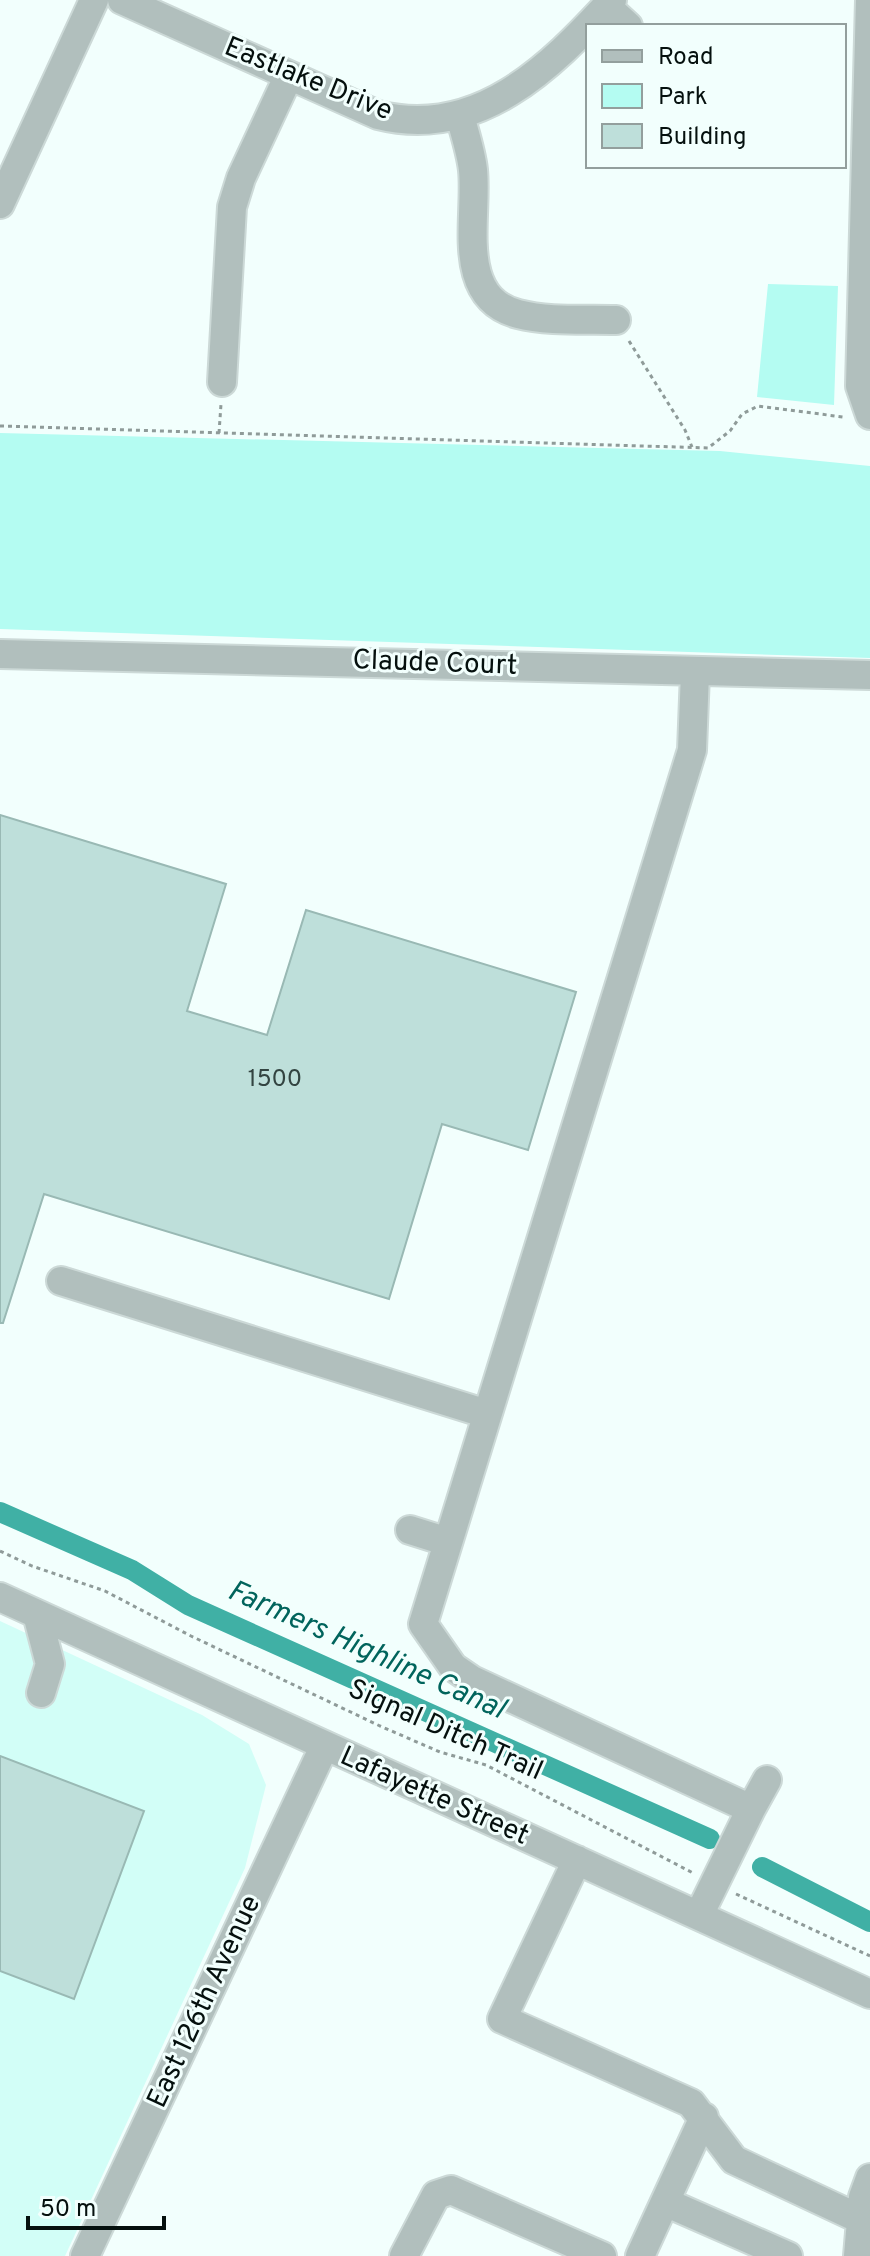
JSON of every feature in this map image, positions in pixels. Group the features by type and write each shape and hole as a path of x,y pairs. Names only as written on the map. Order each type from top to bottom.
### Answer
{"street":[{"path":"0,204 94,0"},
{"name":"Eastlake Drive","path":"122,0 391,118 419,121 460,116 505,98 586,25"},
{"path":"856,416 860,386 868,154 870,0"},
{"name":"Eastlake Drive","path":"587,24 609,3 626,24"},
{"path":"222,382 232,207 241,178 289,75"},
{"path":"460,116 473,170 475,266 489,297 505,309 532,317 616,320"},
{"name":"Claude Court","path":"0,654 870,675"},
{"path":"695,673 692,750 423,1624 453,1667 472,1680 751,1809"},
{"path":"61,1281 487,1414"},
{"path":"410,1530 448,1542"},
{"name":"Lafayette Street","path":"0,1597 870,1994"},
{"path":"37,1614 50,1664 41,1693"},
{"path":"50,1664 87,1637"},
{"name":"East 126th Avenue","path":"85,2256 324,1747"},
{"path":"699,1915 767,1780"},
{"path":"577,1860 502,2019 691,2103 734,2160 860,2219"},
{"path":"640,2256 704,2117"},
{"path":"858,2256 860,2219 870,2178"},
{"path":"404,2256 436,2195 451,2190 602,2256"},
{"path":"665,2202 788,2256"}],"path":[{"path":"616,320 685,430 692,447"},
{"path":"219,433 222,382"},
{"path":"0,426 708,448 730,431 742,414 758,406 856,416"},
{"name":"Signal Ditch Trail","path":"0,1551 105,1591 191,1636 380,1726 440,1752 486,1765 715,1884 870,1956"}],"shaded area":[{"path":"0,1621 202,1715 249,1744 266,1785 245,1868 65,2256 0,2256"}],"green space":[{"path":"768,284 838,286 834,405 757,397"},
{"path":"0,433 720,451 870,466 870,658 0,629"}],"building":[{"path":"0,815 226,884 187,1011 267,1035 306,910 576,992 528,1150 442,1124 389,1299 44,1194 3,1323 0,1323"},
{"path":"0,1756 144,1811 74,1999 0,1971"}],"waterway":[{"name":"Farmers Highline Canal","path":"0,1512 132,1570 188,1605 710,1839"},
{"name":"Farmers Highline Canal","path":"762,1867 870,1922"}]}
